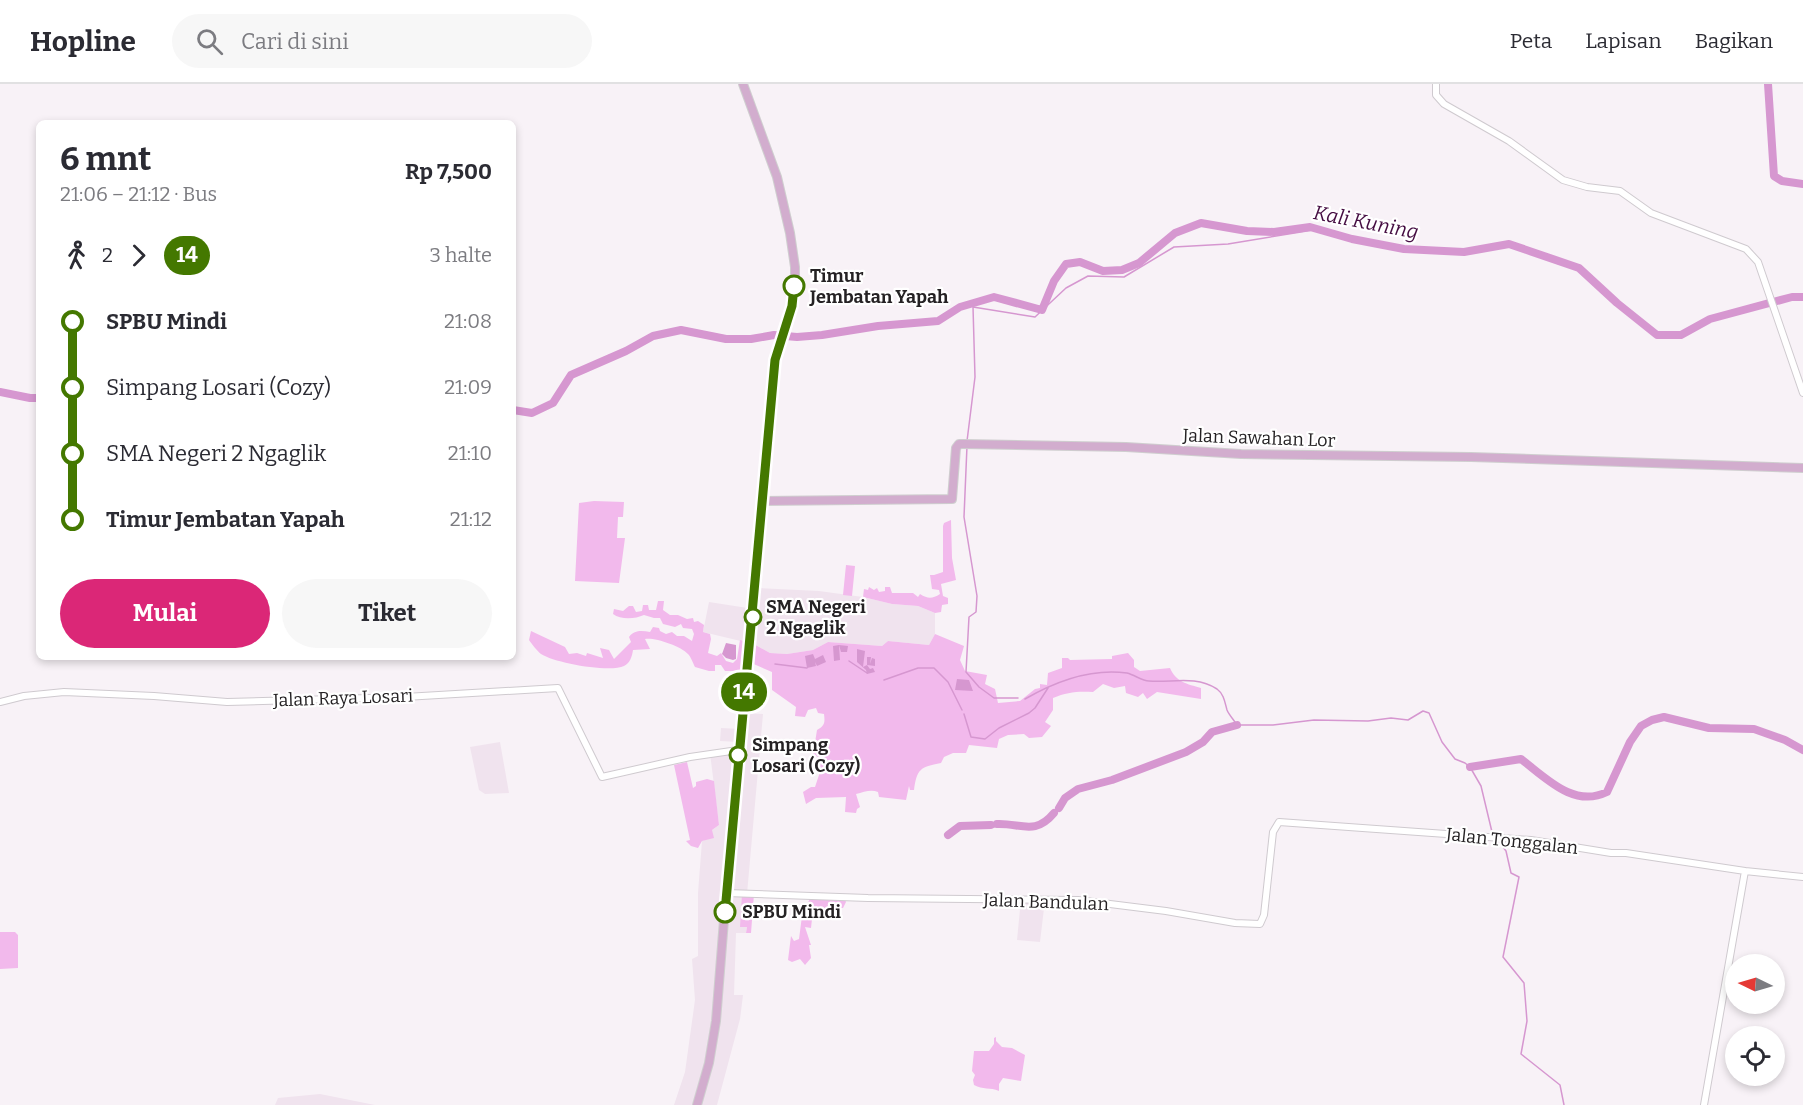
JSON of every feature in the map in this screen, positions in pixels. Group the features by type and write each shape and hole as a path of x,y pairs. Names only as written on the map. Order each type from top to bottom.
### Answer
{"main road":[{"path":"697,1105 709,1063 716,1021 738,750 775,360 792,306 795,284 790,233 776,174 743,84"},
{"name":"Jalan Sawahan Lor","path":"762,501 952,499 956,448 959,444 1126,447 1241,454 1481,458 1803,468"}],"street":[{"path":"1436,84 1436,95 1443,104 1509,141 1563,180 1587,188 1620,191 1651,213 1746,249 1758,262 1803,393"},
{"name":"Jalan Raya Losari","path":"0,702 56,693 236,702 405,697 558,688 602,777 690,757 738,750"},
{"name":"Jalan Bandulan","path":"726,893 874,898 1078,900 1166,911 1235,923 1260,924 1264,915 1273,832 1279,822"},
{"name":"Jalan Tonggalan","path":"1279,822 1530,840 1745,871 1803,877"},
{"path":"1704,1105 1745,871"}],"shaded area":[{"path":"624,502 623,517 618,517 617,538 625,538 619,583 575,581 579,503"},
{"path":"951,520 952,558 956,580 941,584 943,596 948,598 948,604 942,605 941,612 935,613 918,606 892,604 863,597 864,589 868,590 869,587 874,590 877,588 879,592 885,591 885,587 890,587 892,593 913,593 918,597 920,594 930,598 940,594 939,590 932,589 930,575 943,572 943,526"},
{"path":"846,565 855,566 852,596 843,595"},
{"name":"SMA Negeri 2 Ngaglik","path":"759,588 819,591 863,597 892,604 918,606 935,613 935,634 929,645 888,641 882,646 828,642 813,650 787,654 770,653 752,643"},
{"path":"658,601 664,601 663,610 670,615 693,618 694,622 698,621 704,625 703,632 710,634 711,639 708,653 717,656 721,653 726,661 733,663 737,659 740,640 752,643 770,653 787,654 813,650 828,642 882,646 888,641 929,645 935,634 964,646 960,660 965,671 987,675 985,684 995,689 998,703 1020,701 1035,689 1040,688 1040,684 1047,685 1048,673 1062,668 1062,658 1070,660 1112,659 1112,656 1128,653 1134,660 1134,667 1140,671 1170,668 1179,679 1201,688 1201,699 1157,692 1147,699 1143,693 1138,697 1126,693 1125,686 1114,688 1103,684 1093,692 1063,694 1053,698 1053,710 1045,722 1051,726 1042,737 1029,738 1024,734 1008,735 999,739 997,748 969,745 966,753 953,753 944,757 941,763 921,770 918,773 914,790 910,790 909,786 906,800 879,797 878,792 867,791 856,794 860,807 856,813 845,812 846,797 816,798 806,804 803,792 815,787 820,772 821,758 813,755 817,730 824,724 824,714 818,713 816,708 808,710 805,717 795,716 796,707 772,690 772,672 749,662 746,671 725,671 721,665 715,665 715,671 709,671 695,667 689,655 680,648 649,639 645,639 650,649 633,650 630,660 624,666 607,668 582,666 558,661 541,654 529,640 531,631 565,647 569,654 577,653 586,656 587,653 603,658 600,648 609,650 614,659 631,642 629,637 631,634 639,631 650,632 653,627 659,628 666,634 672,632 692,641 694,634 692,629 683,628 681,624 675,627 663,624 660,618 644,615 624,618 613,614 614,609 623,611 629,606 633,606 636,612 642,611 643,605 648,605 649,610 656,610"},
{"path":"709,602 754,609 749,643 703,632"},
{"path":"726,643 736,645 736,659 726,658 722,654"},
{"path":"839,645 848,646 847,652 841,652"},
{"path":"839,645 840,660 834,661 833,646"},
{"path":"857,649 865,651 863,667 867,665 875,672 867,674 857,662"},
{"path":"813,654 815,659 823,655 826,662 817,666 815,662 816,666 807,668 805,656"},
{"path":"867,657 871,657 870,664 872,658 875,659 875,666 867,665"},
{"path":"957,679 969,680 973,691 955,690"},
{"path":"742,713 763,714 747,894 741,927 747,927 746,933 736,933 734,995 743,995 740,1019 717,1105 674,1105 685,1072 695,1000 692,959 698,956 698,893 702,841 707,839 712,830 719,825 710,753 738,750 739,742 720,741 721,728 740,729"},
{"path":"500,742 509,793 485,794 479,790 470,747"},
{"path":"687,762 693,788 696,782 707,779 714,781 719,825 712,830 714,838 702,841 698,848 686,841 690,840 674,765"},
{"path":"742,894 754,894 751,933 746,933 747,927 740,927"},
{"path":"811,896 845,900 846,902 843,908 830,903 820,918 812,919 811,928 805,927 811,945 809,945 811,958 805,965 800,959 792,962 788,960 791,936 794,941 799,939 802,916"},
{"path":"1021,899 1045,900 1040,942 1017,940"},
{"path":"0,932 15,932 18,935 18,968 0,969"},
{"path":"996,1037 996,1041 1002,1047 1012,1048 1025,1055 1021,1081 1003,1078 999,1084 999,1091 974,1085 975,1075 972,1071 974,1051 989,1051"},
{"path":"320,1094 375,1105 275,1105 278,1098"}],"waterway":[{"path":"1768,84 1774,176 1782,181 1803,184"},
{"name":"Kali Kuning","path":"516,410 532,413 553,403 571,375 626,351 653,336 681,330 726,339 751,339 774,335 797,337 822,335 878,326 938,321 960,307 994,297 1042,310 1054,281 1066,264 1080,262 1103,271 1122,270 1139,263 1175,233 1201,223 1247,231 1274,232 1310,227 1352,239 1404,249 1464,252 1509,244 1579,268 1657,335 1681,335 1710,319 1792,297 1803,297"},
{"name":"Kali Kuning","path":"967,441 975,377 973,307 1035,317 1066,288 1088,276 1124,277 1174,247 1228,244 1313,230"},
{"path":"0,392 36,398"},
{"path":"967,446 964,517 977,596 976,612 969,617 966,672 979,687 994,698 1018,698"},
{"path":"849,661 867,673"},
{"path":"775,664 807,668"},
{"path":"884,680 918,668 934,668 948,682 962,710"},
{"path":"1025,699 1074,677 1114,672 1127,673 1146,681 1183,680 1209,685 1221,693 1228,712 1237,725 1273,725 1314,720 1368,721 1391,718 1408,720 1423,711 1429,713 1442,742 1455,759 1470,767 1481,786 1492,832"},
{"path":"964,714 971,737 985,739 999,728 1029,713 1048,688"},
{"path":"1470,767 1521,759 1561,789 1572,794 1595,796 1607,792 1630,742 1641,726 1664,717 1709,728 1754,729 1785,740 1803,750"},
{"path":"1059,808 1065,798 1078,789 1112,780 1186,752 1203,742 1212,732 1237,725"},
{"path":"997,824 1034,826 1047,820 1054,813"},
{"path":"948,835 960,826 991,825"},
{"path":"1499,842 1506,851 1511,873 1519,877 1503,957 1524,983 1527,1021 1521,1054 1560,1085 1564,1105"}],"bus line":[{"name":"14","path":"725,912 775,360 777,347 792,306 794,286"}],"place":[{"name":"Timur Jembatan Yapah","path":"794,286"},
{"name":"SMA Negeri 2 Ngaglik","path":"753,617"},
{"name":"Simpang Losari (Cozy)","path":"738,755"},
{"name":"SPBU Mindi","path":"725,912"}]}
